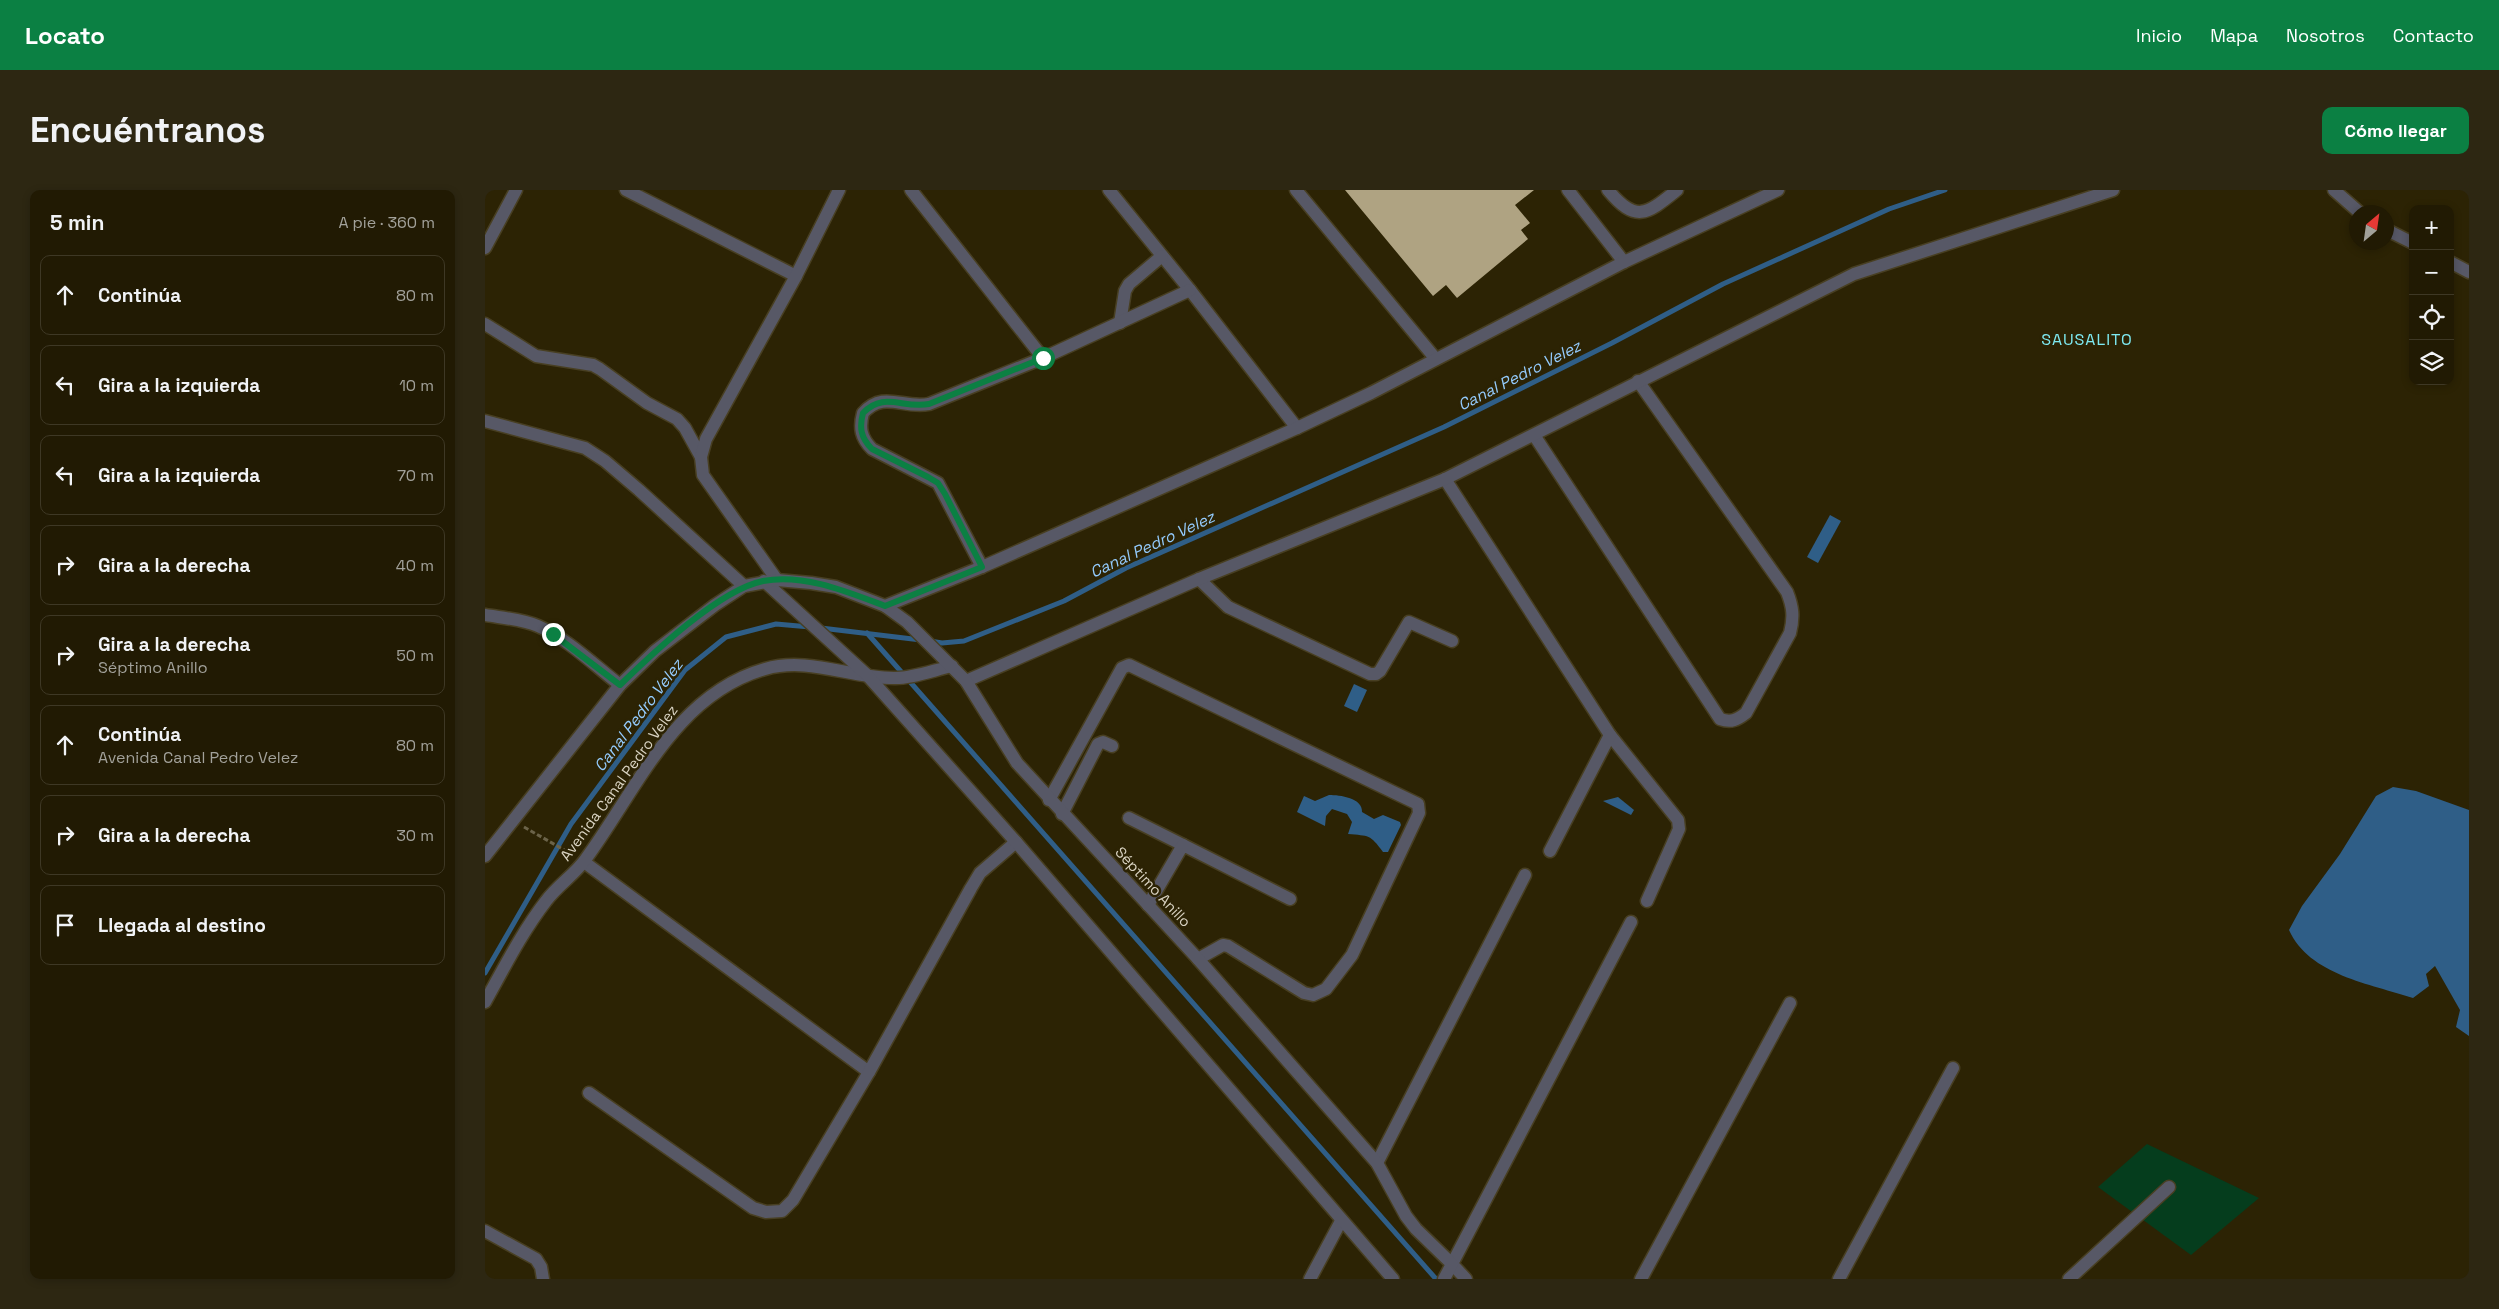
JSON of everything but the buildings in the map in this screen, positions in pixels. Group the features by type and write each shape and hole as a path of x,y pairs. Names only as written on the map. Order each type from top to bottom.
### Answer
{"street":[{"path":"485,248 516,190"},
{"path":"625,190 796,276"},
{"path":"701,457 706,439 796,276 839,190"},
{"path":"911,190 1043,358"},
{"path":"1109,190 1190,290 1297,428"},
{"path":"1296,190 1435,358"},
{"path":"1568,190 1624,262"},
{"path":"1608,190 1622,206 1632,212 1641,212 1657,207 1677,190"},
{"path":"885,606 982,567 1297,428 1371,393 1435,358 1624,262 1777,190"},
{"path":"966,681 1199,579 1445,479 1854,274 2113,190"},
{"path":"2334,190 2351,205"},
{"path":"2394,234 2409,241"},
{"path":"1120,323 1125,291 1129,284 1162,256"},
{"path":"2454,264 2469,272"},
{"path":"982,567 938,483 872,449 865,442 861,432 863,413 877,402 885,400 910,406 929,404 1043,358 1190,290"},
{"path":"485,324 536,356 593,365 647,404 677,419 693,439 701,457 703,475 771,580 790,604 867,675 1016,842 1393,1279"},
{"path":"1533,435 1720,720 1729,722 1737,720 1746,713 1790,633 1793,620 1792,606 1787,592 1638,381"},
{"path":"485,422 585,448 605,461 639,490 744,586"},
{"path":"1445,479 1610,735 1680,824 1647,901"},
{"path":"1199,579 1228,607 1370,674 1376,674 1380,671 1409,622 1453,641"},
{"path":"485,856 620,685 655,651 744,586 771,580"},
{"name":"Séptimo Anillo","path":"771,580 836,587 885,606 907,622 966,681 1017,763 1049,800 1198,959 1377,1163 1406,1216 1416,1229 1466,1279"},
{"path":"485,615 521,620 538,626 570,646 620,685"},
{"name":"Avenida Canal Pedro Velez","path":"485,1002 534,918 547,900 584,862 666,741 689,714 713,693 738,678 766,668 791,664 818,666 867,675 897,678 923,673 948,663"},
{"path":"1049,800 1122,668 1129,665 1418,804 1419,813 1352,955 1326,989 1313,995 1304,993 1227,946 1219,947 1198,959"},
{"path":"1549,851 1610,735"},
{"path":"1062,814 1099,744 1103,742 1111,746"},
{"path":"1129,818 1290,899"},
{"path":"589,1093 753,1208 766,1212 782,1211 793,1200 869,1072 981,873 1016,842"},
{"path":"1148,905 1183,845"},
{"path":"584,862 869,1072"},
{"path":"1377,1163 1525,875"},
{"path":"1444,1279 1631,922"},
{"path":"1641,1279 1790,1003"},
{"path":"1839,1279 1953,1068"},
{"path":"2069,1279 2169,1188"},
{"path":"1310,1279 1341,1220"},
{"path":"485,1231 536,1259 541,1267 543,1279"}],"path":[{"path":"526,830 569,852"}],"green space":[{"path":"2147,1144 2259,1198 2191,1255 2098,1187"}],"water":[{"path":"1830,515 1841,521 1818,563 1807,557"},
{"path":"1354,684 1367,690 1357,712 1344,706"},
{"path":"2393,787 2416,791 2469,810 2469,1036 2456,1027 2460,1010 2435,966 2426,974 2429,986 2413,998 2343,976 2326,968 2311,958 2298,945 2289,930 2302,906 2340,854 2376,796"},
{"path":"1329,795 1355,800 1359,803 1362,812 1374,819 1383,815 1400,822 1401,825 1388,852 1383,852 1369,837 1348,834 1352,822 1347,814 1332,809 1326,816 1325,826 1297,812 1304,796 1315,801"},
{"path":"1618,797 1634,810 1631,815 1603,801"}],"waterway":[{"name":"Canal Pedro Velez","path":"930,641 942,643 964,641 1064,601 1126,568 1444,427 1612,343 1723,284 1889,209 1945,190"},
{"name":"Canal Pedro Velez","path":"485,973 571,824 685,670 726,637 776,624 810,627"},
{"name":"Canal Pedro Velez","path":"821,628 921,640"},
{"path":"867,633 1436,1279"}],"district":[{"name":"SAUSALITO","path":"2087,339"}],"route":[{"path":"553,634 620,685 655,651 715,605 744,586 777,580 811,583 836,587 885,606 982,567 938,483 872,449 865,442 861,432 863,413 869,406 885,400 910,406 929,404 1043,358"}]}
